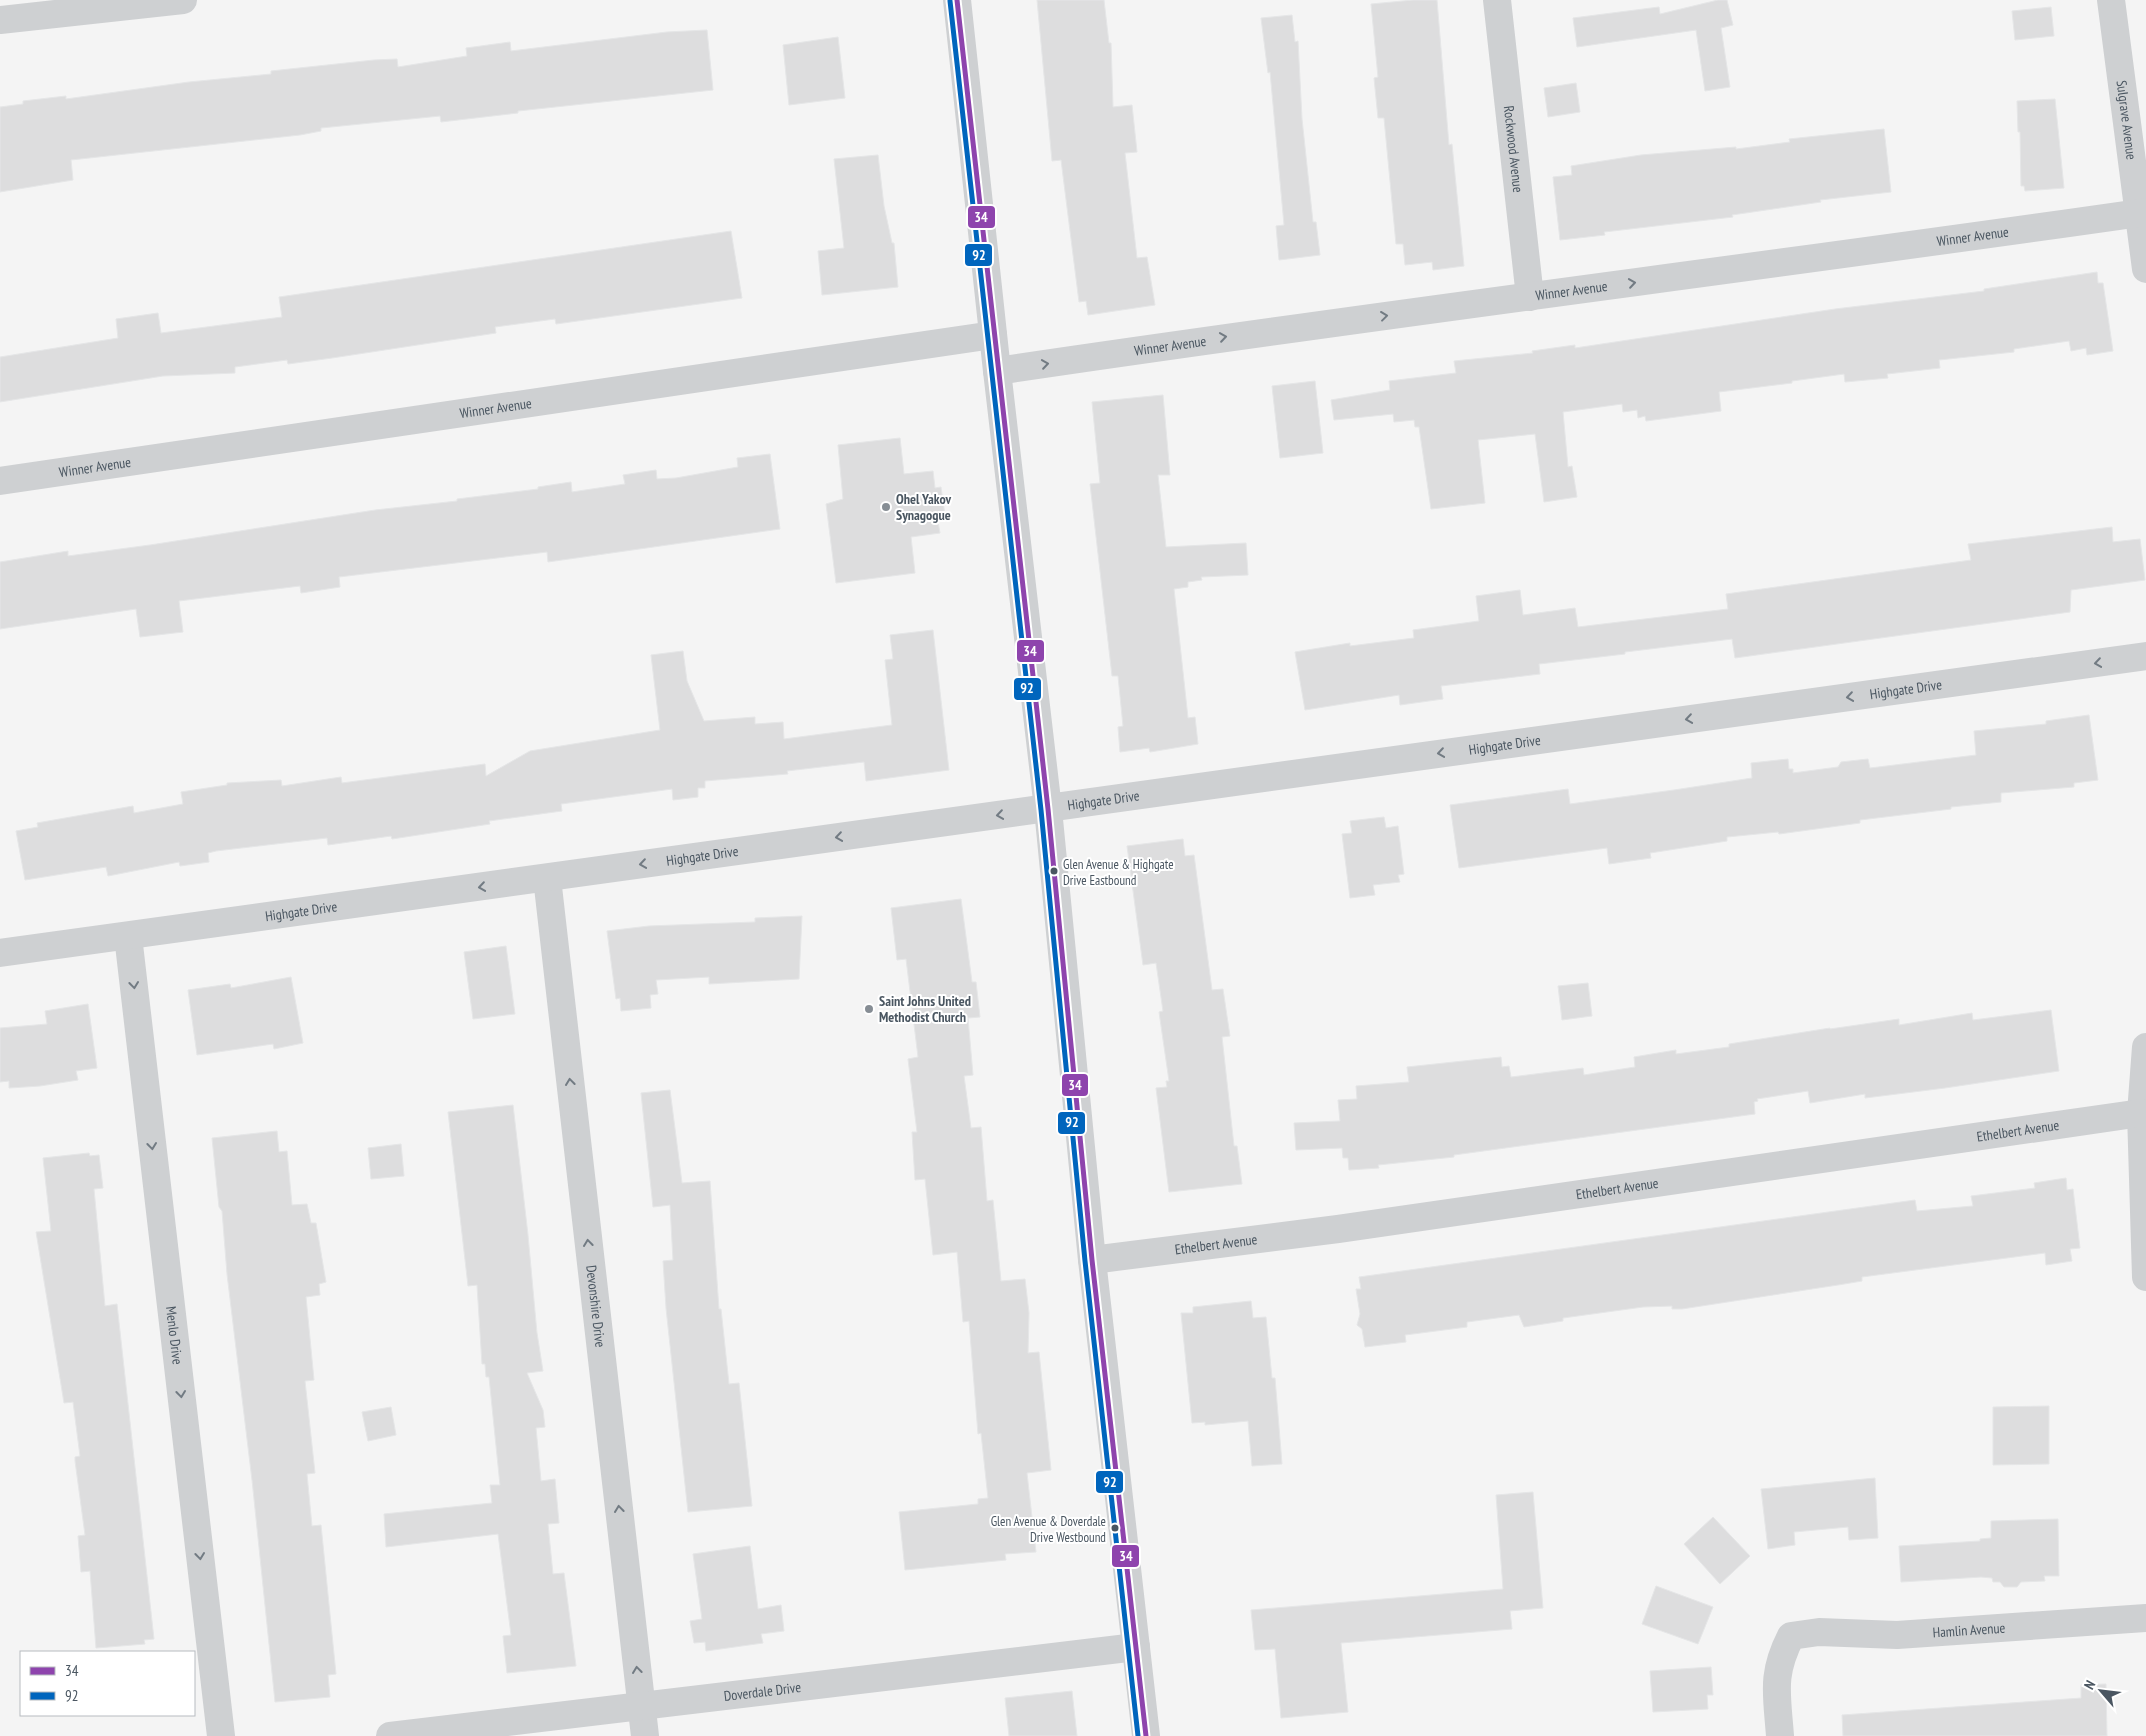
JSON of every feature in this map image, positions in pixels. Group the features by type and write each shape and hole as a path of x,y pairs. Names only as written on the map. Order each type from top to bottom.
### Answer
{"street":[{"path":"0,20 183,0"},
{"path":"957,0 997,371 1048,808 1092,1260 1146,1736"},
{"name":"Rockwood Avenue","path":"1497,0 1530,298"},
{"name":"Sulgrave Avenue","path":"2111,0 2142,212 2146,269"},
{"name":"Winner Avenue","path":"997,371 1261,332 1530,298 2142,212"},
{"name":"Winner Avenue","path":"0,480 993,335"},
{"name":"Highgate Drive","path":"0,953 2146,656"},
{"name":"Devonshire Drive","path":"546,878 645,1736"},
{"name":"Menlo Drive","path":"128,936 220,1736"},
{"path":"2146,1047 2141,1112 2146,1277"},
{"name":"Ethelbert Avenue","path":"1092,1260 1338,1229 2141,1112"},
{"name":"Hamlin Avenue","path":"1780,1736 1776,1681 1780,1657 1791,1636 1819,1632 1897,1635 2146,1618"},
{"name":"Doverdale Drive","path":"390,1736 1136,1647"}],"building":[{"path":"1037,0 1104,0 1109,43 1111,43 1113,107 1132,105 1137,152 1125,153 1137,258 1147,257 1155,305 1088,315 1086,301 1079,302 1061,160 1052,161"},
{"path":"1437,0 1449,145 1452,144 1464,266 1433,270 1432,262 1405,265 1403,244 1396,244 1384,118 1378,118 1374,78 1378,77 1371,4"},
{"path":"1718,0 1727,0 1733,25 1721,28 1730,87 1705,91 1696,30 1577,47 1573,18 1659,7 1660,14"},
{"path":"2051,7 2054,36 2015,40 2012,11"},
{"path":"1292,15 1295,42 1298,41 1302,119 1313,222 1316,222 1320,255 1279,260 1276,226 1284,225 1270,72 1268,73 1261,18"},
{"path":"707,30 713,90 518,111 518,113 441,122 440,116 321,128 321,131 300,135 71,160 73,180 0,192 0,107 23,104 23,101 66,96 66,99 189,82 271,74 271,71 374,60 397,59 398,67 467,56 466,48 510,42 511,51 667,32"},
{"path":"838,37 845,98 789,105 783,45"},
{"path":"1576,83 1580,112 1548,117 1544,88"},
{"path":"2055,99 2064,188 2025,191 2024,186 2021,186 2020,132 2018,132 2017,101"},
{"path":"1884,129 1891,192 1820,200 1821,202 1732,215 1733,217 1604,232 1605,235 1560,240 1553,177 1572,175 1571,166 1641,155 1736,147 1736,149 1790,142 1789,139"},
{"path":"878,155 884,206 892,243 894,243 898,287 822,295 818,251 844,248 834,159"},
{"path":"731,231 742,298 556,324 555,319 495,327 496,333 288,364 287,360 235,367 235,373 163,376 0,402 0,357 118,338 116,319 158,313 161,333 282,317 279,297"},
{"path":"2097,272 2098,283 2103,283 2113,351 2087,355 2086,348 2071,351 2069,341 2014,349 2014,352 1939,360 1940,368 1887,374 1888,378 1845,382 1844,374 1792,381 1792,383 1719,392 1721,411 1646,421 1645,416 1638,418 1637,410 1623,412 1622,404 1563,412 1568,467 1572,466 1577,497 1544,502 1535,434 1478,440 1485,503 1431,509 1419,427 1415,427 1414,420 1394,422 1393,414 1334,420 1331,400 1390,390 1389,381 1456,373 1454,361 1533,353 1532,351 1575,345 1575,348 1835,309 1984,291 1984,289"},
{"path":"1315,381 1323,453 1280,458 1272,386"},
{"path":"1163,395 1170,475 1158,475 1166,547 1246,543 1248,575 1201,577 1202,580 1188,582 1188,587 1174,589 1188,718 1195,717 1198,744 1150,752 1149,748 1120,752 1118,727 1123,726 1118,676 1112,676 1090,484 1100,483 1092,402"},
{"path":"900,438 904,474 933,471 935,488 941,487 945,515 937,516 940,533 911,537 915,573 836,583 826,504 843,499 838,445"},
{"path":"770,454 780,529 548,562 547,552 339,577 340,587 301,593 300,586 179,601 183,632 140,637 136,609 0,629 0,562 68,551 68,556 150,545 375,510 457,501 457,499 538,489 538,487 571,482 572,492 625,484 623,475 656,470 657,479 676,478 738,467 737,458"},
{"path":"2112,527 2113,542 2140,539 2145,580 2071,590 2070,612 1735,658 1732,639 1625,652 1625,654 1539,664 1540,674 1441,686 1443,699 1400,705 1399,695 1305,710 1295,652 1350,643 1350,646 1414,638 1413,630 1479,621 1476,596 1520,590 1523,615 1575,608 1578,627 1728,609 1726,594 1971,560 1968,544"},
{"path":"933,630 949,770 866,781 864,762 787,771 788,774 705,781 705,788 698,788 698,797 673,800 672,789 561,804 562,811 489,821 490,824 392,839 391,836 328,845 327,838 216,851 208,853 209,862 180,866 179,862 108,876 106,867 25,880 16,831 38,827 37,823 133,806 134,813 183,804 181,792 227,785 227,783 281,780 282,786 341,777 342,783 485,764 486,776 530,751 660,730 651,655 683,651 687,681 704,721 755,717 755,724 783,722 784,739 892,725 885,660 893,659 890,635"},
{"path":"2089,715 2098,780 2074,783 2074,787 2001,793 2001,802 1860,820 1860,823 1779,834 1778,832 1727,837 1727,841 1650,853 1651,858 1609,864 1607,848 1459,868 1450,805 1568,789 1570,804 1674,790 1752,778 1751,763 1788,759 1789,769 1793,769 1793,773 1838,767 1841,762 1868,759 1870,768 1976,755 1974,731 2046,724 2046,721"},
{"path":"1384,817 1386,828 1398,826 1404,874 1398,875 1400,882 1373,885 1375,895 1350,898 1342,834 1352,833 1350,821"},
{"path":"1183,839 1185,856 1194,855 1212,990 1223,989 1230,1036 1222,1037 1234,1146 1237,1146 1242,1184 1169,1192 1156,1088 1167,1087 1166,1081 1169,1081 1159,1012 1163,1011 1156,963 1143,965 1127,846"},
{"path":"961,899 972,982 976,982 980,1017 968,1018 973,1075 964,1076 971,1128 981,1127 987,1201 993,1200 1001,1281 1025,1279 1029,1313 1028,1353 1039,1352 1051,1470 1027,1473 1036,1552 1005,1554 1006,1560 905,1570 899,1512 978,1504 978,1499 988,1498 981,1433 978,1434 969,1321 963,1322 957,1252 933,1255 925,1179 915,1180 912,1132 917,1132 908,1059 918,1057 906,959 897,960 891,908"},
{"path":"802,916 799,979 709,984 709,977 656,980 658,994 650,995 651,1008 621,1011 620,998 616,999 607,931 649,926 755,922 755,918"},
{"path":"506,946 515,1014 473,1019 464,952"},
{"path":"291,977 303,1043 274,1049 273,1044 197,1055 188,990 230,984 231,988"},
{"path":"1588,983 1592,1016 1562,1020 1558,986"},
{"path":"88,1004 97,1068 76,1071 78,1080 40,1086 9,1088 9,1081 0,1082 0,1028 47,1024 45,1011"},
{"path":"2051,1010 2059,1071 1945,1088 1865,1098 1865,1094 1810,1103 1808,1091 1757,1099 1758,1101 1754,1102 1755,1114 1454,1155 1454,1157 1378,1165 1379,1168 1349,1170 1348,1158 1343,1158 1342,1148 1296,1150 1294,1123 1340,1121 1338,1100 1357,1099 1356,1086 1409,1082 1407,1067 1501,1057 1502,1067 1509,1066 1511,1077 1583,1068 1584,1075 1635,1067 1634,1057 1676,1050 1676,1054 1729,1047 1729,1044 1830,1028 1899,1019 1899,1025 1972,1013 1973,1020"},
{"path":"670,1090 682,1183 710,1181 719,1309 721,1309 729,1384 739,1383 752,1506 688,1512 666,1308 663,1261 673,1260 670,1205 653,1207 641,1093"},
{"path":"513,1105 537,1333 543,1371 527,1373 543,1410 545,1427 536,1428 541,1481 555,1479 559,1523 548,1524 553,1574 564,1573 576,1666 507,1673 503,1636 511,1635 498,1534 386,1547 384,1514 492,1503 490,1485 500,1485 489,1377 486,1377 485,1364 482,1364 477,1285 468,1286 448,1112"},
{"path":"277,1131 279,1152 287,1151 292,1205 307,1204 311,1223 316,1223 326,1282 319,1284 320,1295 306,1297 314,1380 305,1381 315,1473 307,1474 312,1526 321,1525 336,1674 328,1675 330,1697 275,1702 252,1480 227,1274 222,1211 219,1207 212,1138"},
{"path":"401,1144 404,1176 371,1179 368,1148"},
{"path":"89,1153 90,1156 99,1155 103,1188 94,1189 105,1306 117,1304 154,1639 144,1640 145,1644 96,1648 90,1571 81,1572 78,1536 85,1535 75,1461 75,1457 80,1456 73,1402 64,1403 36,1232 51,1231 43,1158"},
{"path":"2066,1178 2067,1190 2073,1189 2080,1248 2070,1249 2072,1261 2046,1265 2045,1253 1862,1277 1862,1281 1682,1309 1672,1309 1672,1306 1643,1307 1563,1318 1563,1321 1524,1327 1519,1315 1467,1322 1467,1327 1405,1335 1406,1342 1365,1347 1362,1329 1357,1325 1360,1314 1356,1289 1361,1289 1359,1277 1915,1200 1917,1211 1973,1206 1971,1196 2035,1188 2034,1183"},
{"path":"1251,1301 1253,1318 1266,1317 1272,1378 1275,1378 1282,1464 1252,1466 1248,1421 1205,1425 1205,1422 1192,1423 1181,1313 1193,1313 1193,1307"},
{"path":"2049,1406 2049,1464 1993,1465 1993,1407"},
{"path":"391,1407 396,1435 368,1441 362,1412"},
{"path":"1875,1478 1878,1538 1849,1540 1848,1527 1794,1532 1795,1545 1768,1549 1761,1489"},
{"path":"1533,1492 1543,1608 1510,1611 1512,1629 1341,1643 1348,1712 1281,1718 1275,1649 1255,1650 1251,1610 1503,1589 1496,1495"},
{"path":"1713,1517 1750,1556 1720,1584 1684,1544"},
{"path":"2058,1519 2059,1576 2044,1576 2045,1581 2021,1582 2017,1587 2004,1587 2000,1582 1993,1582 1992,1578 1981,1577 1901,1582 1899,1546 1980,1541 1980,1539 1991,1538 1991,1521"},
{"path":"750,1546 758,1609 781,1605 784,1631 761,1634 763,1643 706,1651 705,1642 694,1643 690,1621 702,1619 693,1554"},
{"path":"1656,1586 1713,1607 1698,1644 1642,1624"},
{"path":"1711,1667 1713,1695 1707,1695 1708,1709 1653,1712 1650,1671"},
{"path":"2106,1684 2107,1736 1843,1736 1842,1715 2081,1698 2081,1685"},
{"path":"1072,1691 1077,1736 1009,1736 1005,1698"}],"transit line":[{"name":"34","path":"957,0 1048,809 1092,1260 1146,1736"},
{"name":"92","path":"950,1 1041,810 1085,1261 1138,1736"}],"place":[{"name":"Ohel Yakov Synagogue","path":"886,507"},
{"name":"Glen Avenue & Highgate Drive Eastbound","path":"1054,871"},
{"name":"Saint Johns United Methodist Church","path":"869,1009"},
{"name":"Glen Avenue & Doverdale Drive Westbound","path":"1115,1528"}]}
